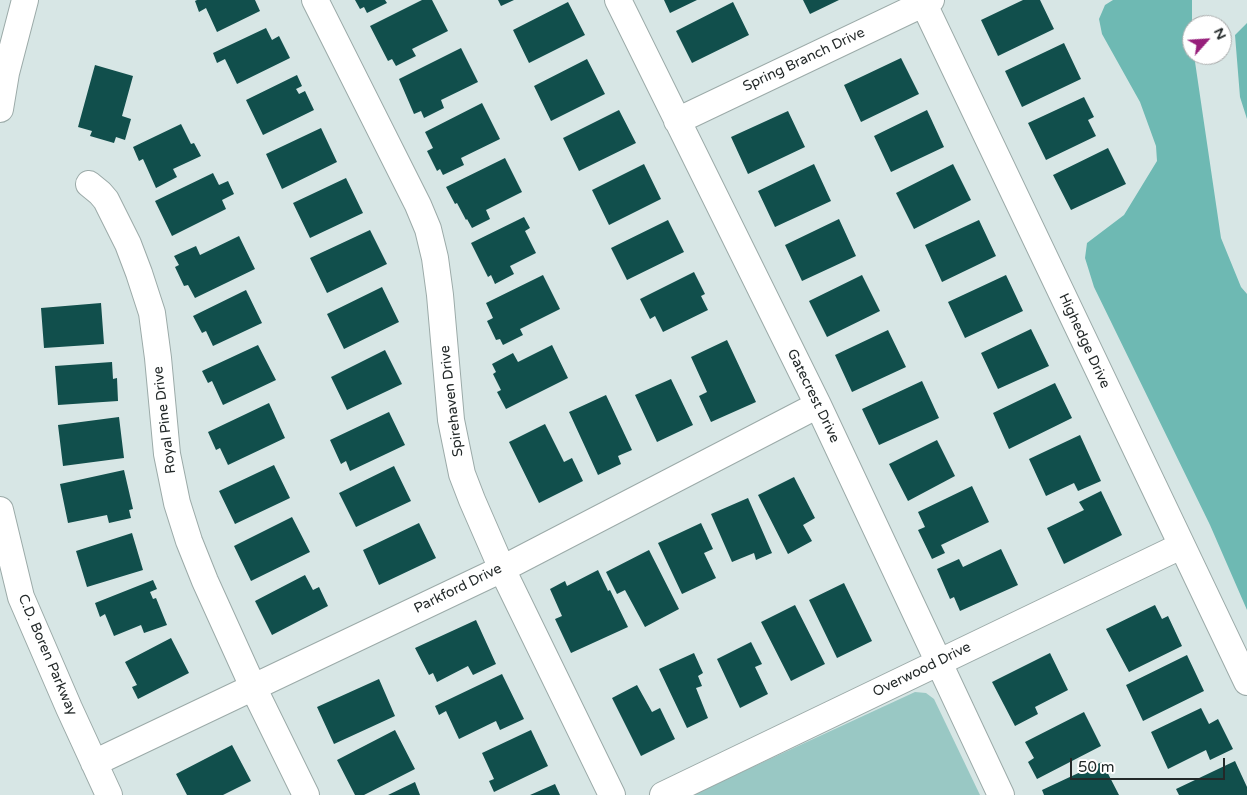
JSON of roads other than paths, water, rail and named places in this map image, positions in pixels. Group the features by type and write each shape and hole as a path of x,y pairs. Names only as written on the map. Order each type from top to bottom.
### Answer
{"street":[{"path":"0,109 6,73 25,0"},
{"name":"Spirehaven Drive","path":"315,0 418,205 428,229 436,258 451,420 462,474 502,569 612,795"},
{"name":"Gatecrest Drive","path":"618,0 818,405 1000,795"},
{"name":"Spring Branch Drive","path":"677,121 926,1"},
{"name":"Highedge Drive","path":"926,1 1247,682"},
{"name":"Royal Pine Drive","path":"89,184 106,200 128,244 152,314 167,454 189,541 253,687 306,795"},
{"name":"Parkford Drive","path":"94,763 502,569 818,405"},
{"name":"C.D. Boren Parkway","path":"0,510 20,597 109,795"},
{"name":"Overwood Drive","path":"663,795 1182,546"}]}
